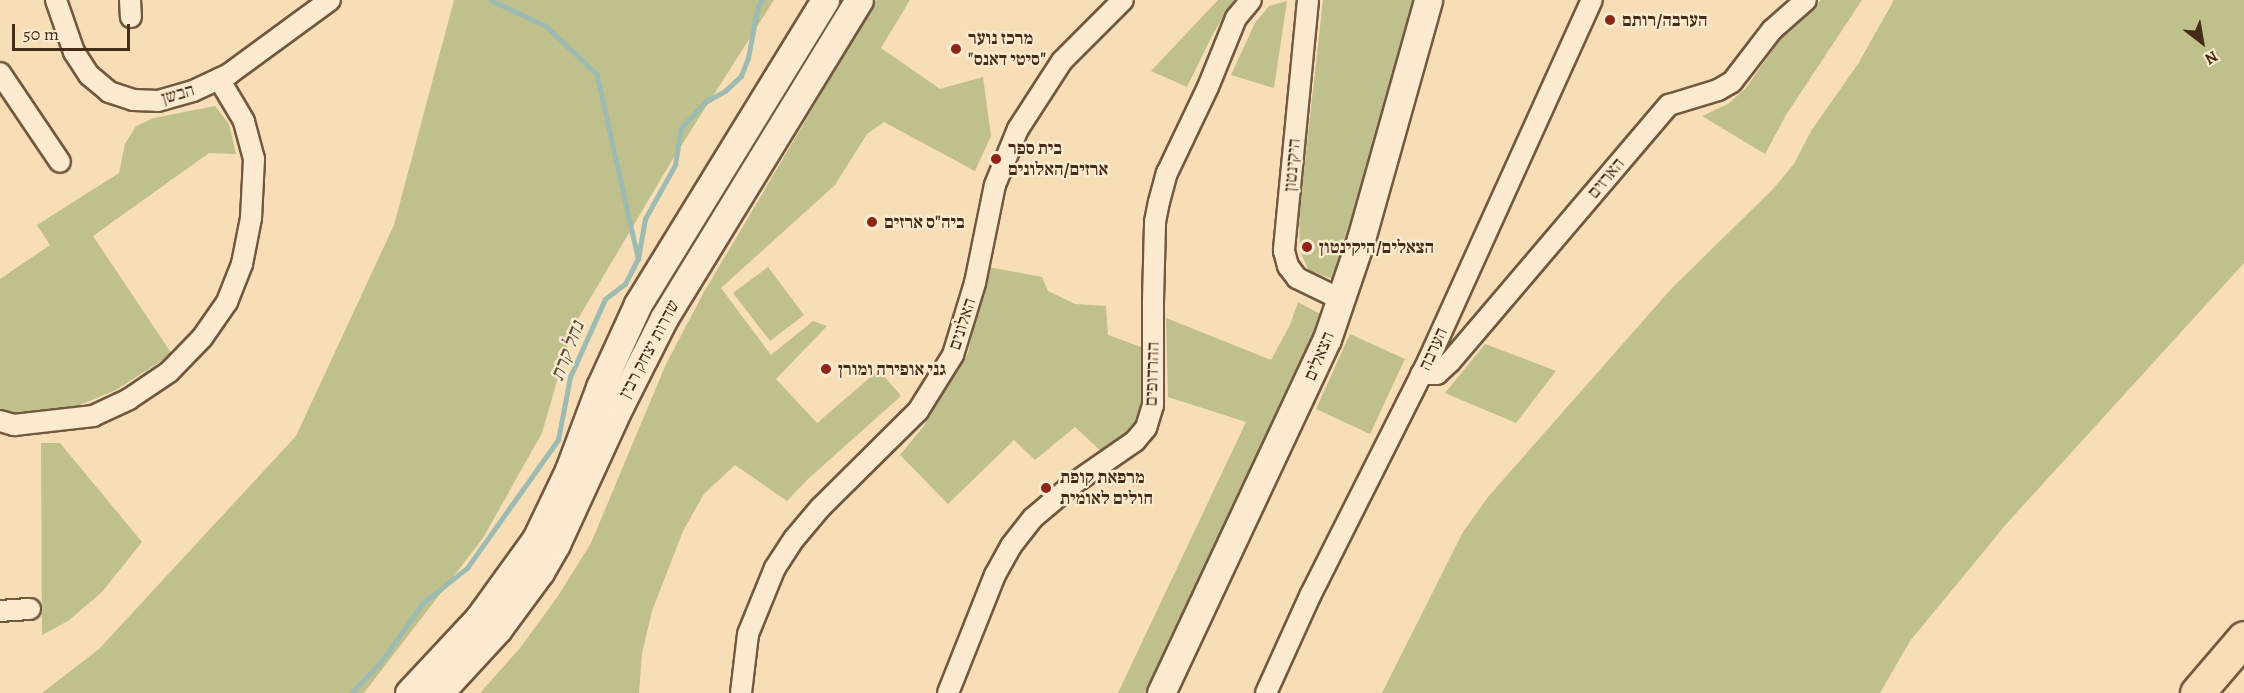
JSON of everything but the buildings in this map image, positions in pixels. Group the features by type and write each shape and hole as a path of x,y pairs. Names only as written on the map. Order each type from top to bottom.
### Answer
{"highway":[{"path":"2197,693 2244,638"}],"main road":[{"name":"שדרות יצחק רבין","path":"409,693 479,618 506,584 536,538 569,470 608,369 638,304 825,0"},
{"name":"שדרות יצחק רבין","path":"439,693 518,604 556,544 623,398 670,308 859,0"},
{"name":"הצאלים","path":"1161,693 1327,339 1361,238 1428,0"},
{"path":"456,693 491,648 518,604"}],"street":[{"name":"הבשן","path":"56,0 74,52 89,75 110,92 133,100 159,101 193,91 219,79 280,39 330,0"},
{"name":"האלונים","path":"741,693 748,634 775,568 794,539 820,508 918,411 953,355 975,283 995,185 1018,129 1062,61 1123,0"},
{"name":"ההרדופים","path":"948,693 995,575 1011,546 1033,518 1073,484 1135,441 1146,428 1153,405 1155,222 1159,202 1167,173 1208,87 1236,18 1251,0"},
{"name":"היקינטון","path":"1308,0 1284,251 1288,266 1297,278 1340,299"},
{"name":"הערבה","path":"1266,693 1310,596 1421,374 1592,0"},
{"name":"הארזים","path":"1421,374 1437,374 1450,362 1669,105 1718,90 1732,82 1772,30 1806,0"},
{"path":"0,74 60,162"},
{"path":"0,421 14,425 93,416 129,399 169,372 202,338 227,302 242,264 251,218 254,159 244,121 219,79"},
{"path":"0,611 30,609"}],"green space":[{"path":"454,0 774,0 674,157 572,329 542,433 483,538 364,693 42,693 99,649 296,436 394,225"},
{"path":"877,0 910,0 881,48 940,89 983,77 991,136 975,171 884,122 867,134 835,185 721,288 771,355 813,321 827,326 776,379 817,423 879,370 901,396 808,479 787,501 735,465 704,494 683,531 652,611 642,654 639,693 480,693 520,648 558,596 591,543 666,364 704,292"},
{"path":"1218,0 1234,0 1213,34 1187,87 1151,71"},
{"path":"1323,0 1417,0 1336,280 1309,271 1300,251 1299,216"},
{"path":"1821,0 1862,0 1786,115 1765,154 1702,116 1728,104 1745,89 1785,33"},
{"path":"1894,0 2244,0 2244,263 2008,522 1910,641 1880,693 1382,693 1463,532 1488,497 1672,288 1773,189 1794,164 1811,131 1858,64"},
{"path":"1287,1 1274,88 1231,75 1255,23 1269,6"},
{"path":"215,106 229,124 236,154 209,153 93,236 172,354 116,390 75,407 25,414 0,410 0,279 50,245 37,225 119,173 125,144 136,126 154,118"},
{"path":"768,267 804,315 770,341 733,293"},
{"path":"988,267 1042,277 1048,291 1075,304 1106,306 1108,335 1144,348 1143,409 1137,426 1128,437 1103,453 1075,427 1035,460 1014,440 948,504 900,455 923,427 968,353"},
{"path":"1298,302 1324,316 1149,693 1118,693 1246,422 1168,397 1166,318 1271,360 1290,325"},
{"path":"1350,334 1405,359 1370,434 1316,409"},
{"path":"1485,344 1556,371 1516,423 1445,393"},
{"path":"41,443 60,443 142,542 102,592 68,621 42,635"}],"waterway":[{"path":"491,0 546,26 597,74 638,257"},
{"name":"נחל קרת","path":"351,693 381,662 422,604 467,568 558,440 570,377 605,299 625,284 638,259 645,219 675,165 681,128 705,102 725,91 741,76 748,58 758,5 762,0"}],"place":[{"name":"הערבה/רותם","path":"1610,20"},
{"name":"מרכז נוער \"סיטי דאנס\"","path":"956,49"},
{"name":"בית ספר ארזים/האלונים","path":"996,159"},
{"name":"ביה\"ס ארזים","path":"872,222"},
{"name":"הצאלים/היקינטון","path":"1307,247"},
{"name":"גני אופירה ומורן","path":"826,369"},
{"name":"מרפאת קופת חולים לאומית","path":"1046,488"}]}
